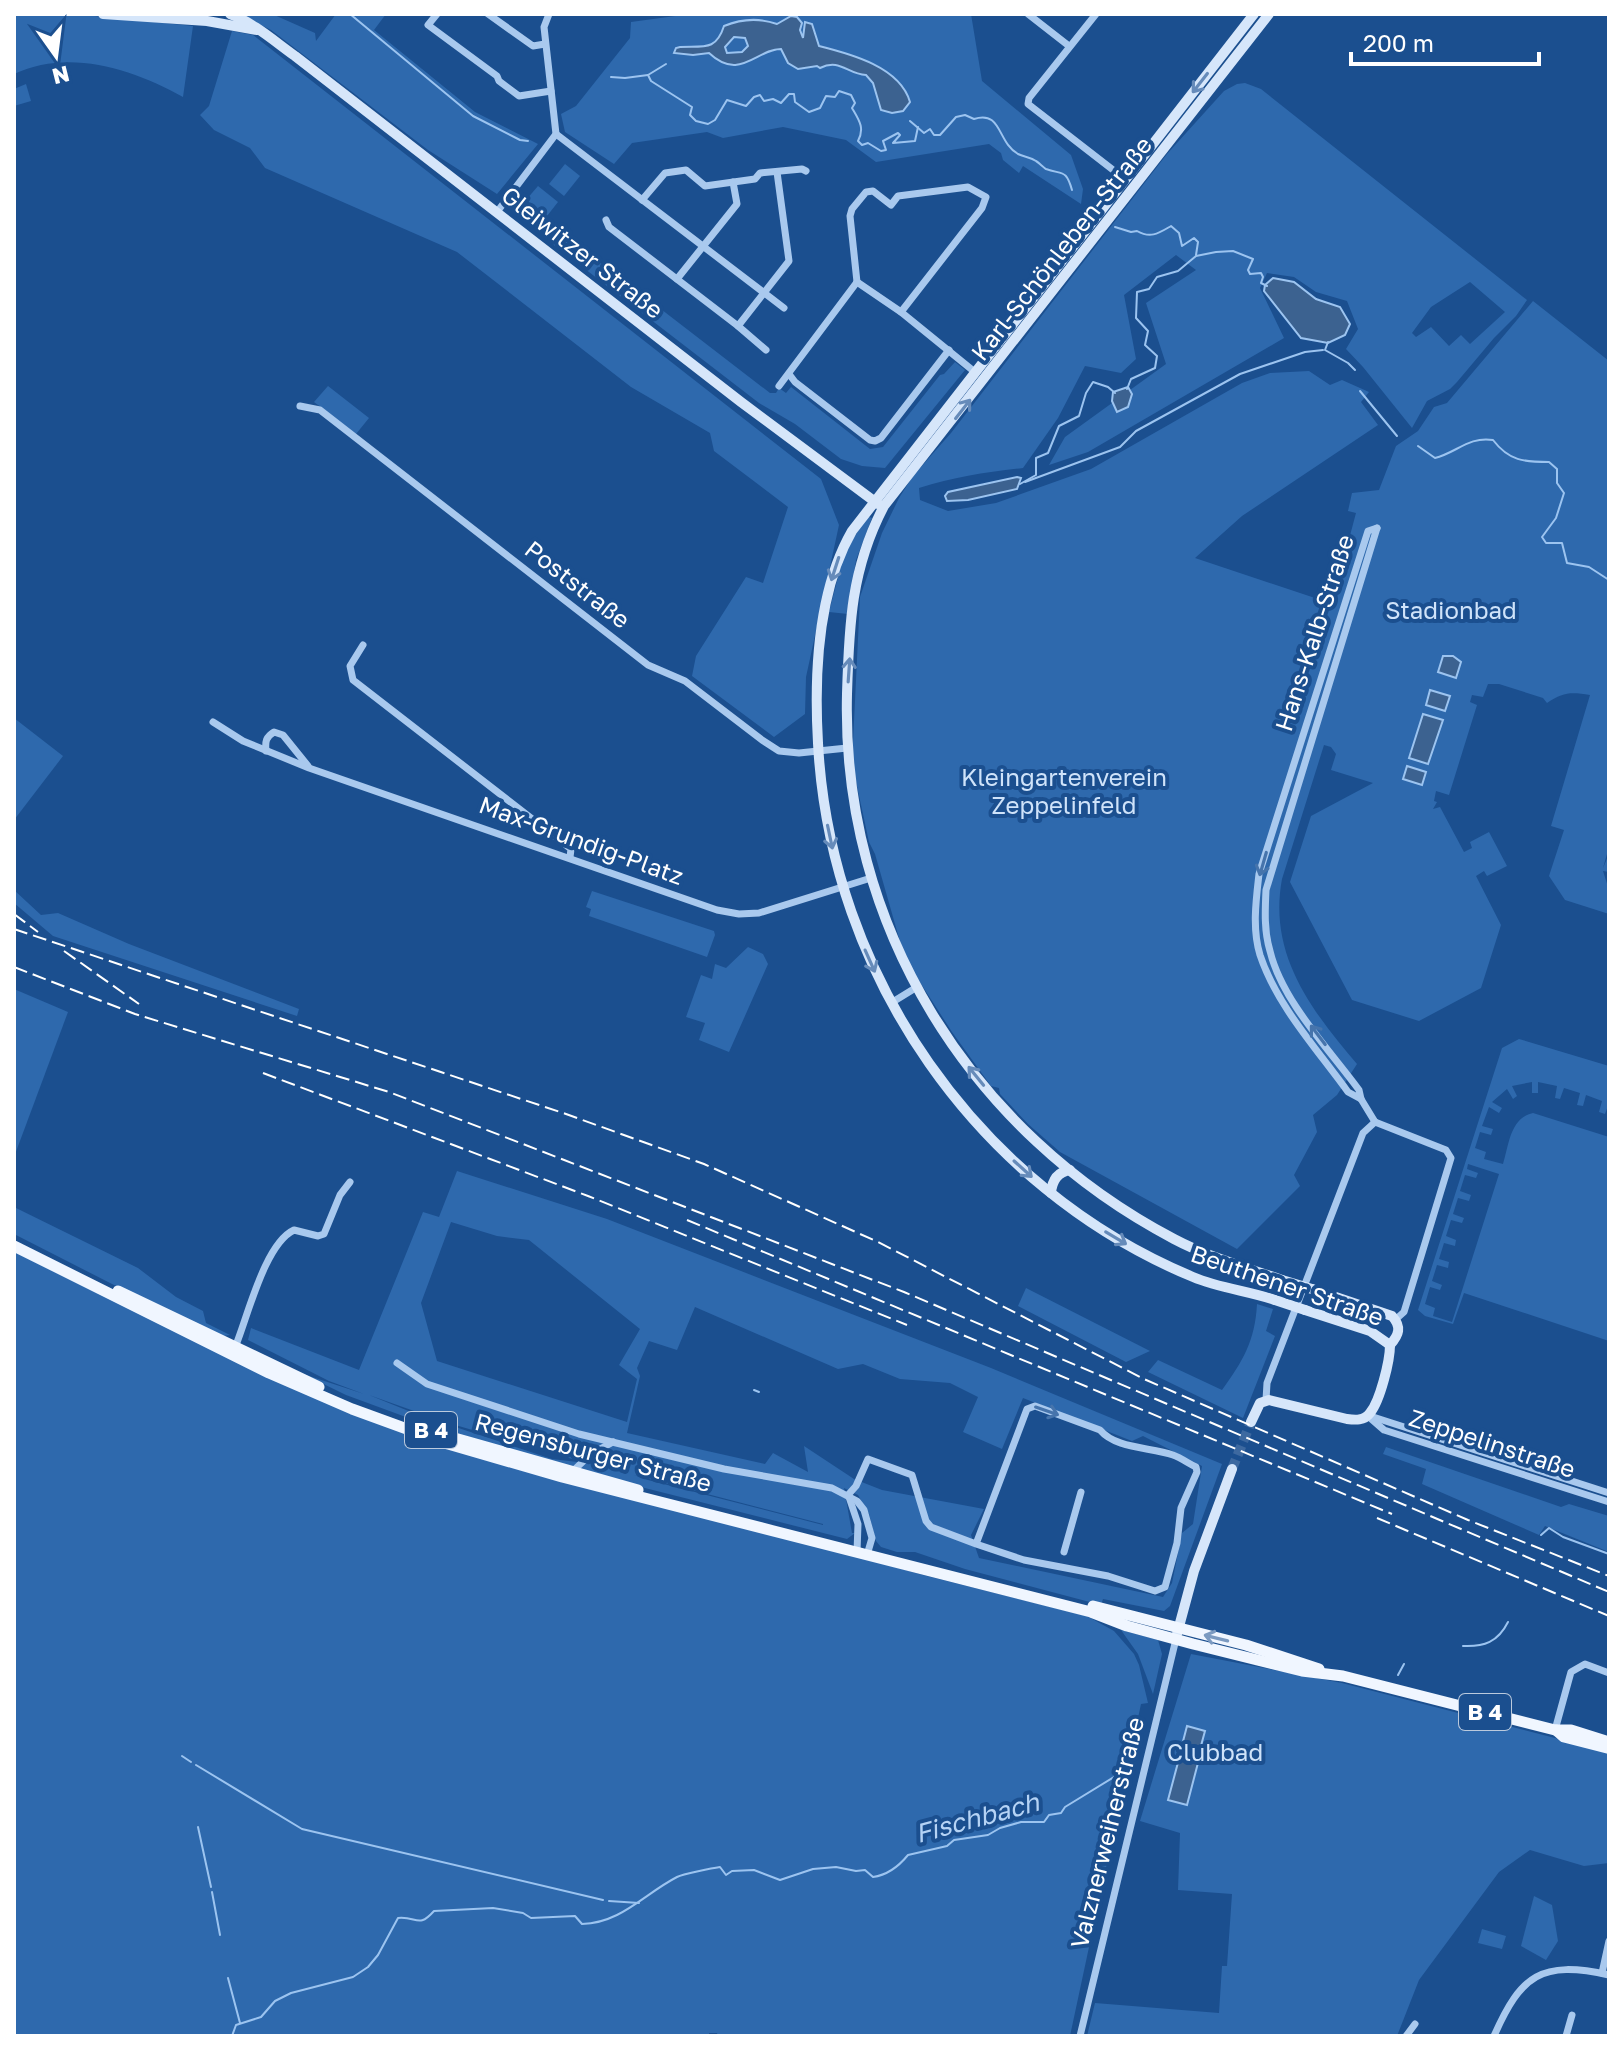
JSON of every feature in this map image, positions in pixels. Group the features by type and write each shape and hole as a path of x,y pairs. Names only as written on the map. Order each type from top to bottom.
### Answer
{"main road":[{"name":"Gleiwitzer Straße","path":"103,14 212,18 257,30"},
{"name":"Gleiwitzer Straße","path":"230,14 251,23 741,402 879,504"},
{"name":"Karl-Schönleben-Straße","path":"980,377 1254,14"},
{"name":"Karl-Schönleben-Straße","path":"879,504 1131,192 1269,14"},
{"path":"1126,180 1131,192"},
{"name":"Beuthener Straße","path":"879,504 852,602 847,748 855,817 871,878 891,933 917,987 951,1043 982,1084 1027,1132 1112,1203 1176,1240 1216,1257 1382,1312 1395,1320 1399,1328 1398,1336 1390,1345 1370,1331 1204,1281 1164,1264 1109,1234 1051,1193 999,1147 960,1105 920,1051 891,1003 861,941 843,888 827,824 818,751 819,663 830,585 844,546 879,504"},
{"path":"1051,1193 1058,1175 1070,1170"},
{"name":"Regensburger Straße","path":"14,1238 299,1387 490,1457 1177,1634 1305,1663 1324,1672 1555,1730 1571,1730 1609,1742"},
{"name":"Regensburger Straße","path":"14,1246 233,1351 418,1426 1069,1606 1132,1628 1177,1634"},
{"path":"1368,1416 1388,1365 1390,1345"},
{"path":"1251,1422 1258,1406 1266,1400"},
{"name":"Zeppelinstraße","path":"1266,1400 1347,1419 1358,1420 1368,1416"},
{"path":"1177,1634 1194,1571 1232,1469"},
{"path":"562,1477 574,1470"},
{"name":"Regensburger Straße","path":"1555,1730 1564,1737 1609,1748"}],"street":[{"path":"437,14 428,25 519,96 551,91"},
{"path":"488,14 533,46 545,44"},
{"path":"497,212 556,134 544,27 549,14"},
{"path":"1028,14 1069,46"},
{"path":"1096,14 1029,98 1028,104 1126,180"},
{"path":"556,134 784,308"},
{"path":"642,200 665,173 686,170 705,186 755,179 760,173 806,171"},
{"path":"738,326 789,261 777,172"},
{"path":"677,279 737,204 733,182"},
{"path":"779,386 857,282 850,216 866,192 873,191 891,205 898,196 968,187 975,189 986,197 982,208 901,312"},
{"path":"606,220 609,227 766,350"},
{"path":"857,282 901,312 980,377"},
{"path":"789,374 795,382 875,441 881,438 949,350"},
{"name":"Poststraße","path":"300,406 320,410 648,665 685,681 770,747 788,753 847,748"},
{"name":"Hans-Kalb-Straße","path":"1361,1099 1348,1092 1278,995 1260,954 1255,909 1259,874 1296,755 1368,531 1377,528 1266,890 1265,929 1280,980 1359,1090 1375,1122"},
{"path":"363,645 350,666 353,680 571,849 570,857"},
{"name":"Max-Grundig-Platz","path":"213,722 263,750 309,768 570,857 702,906 739,914 768,911 843,888"},
{"path":"263,750 268,736 274,732 281,734 309,768"},
{"name":"Hans-Kalb-Straße","path":"1296,755 1305,758"},
{"path":"544,848 550,833"},
{"path":"843,888 871,878"},
{"path":"891,1003 917,987"},
{"path":"1288,1009 1295,1003"},
{"path":"1266,1400 1267,1383 1340,1191 1363,1133 1375,1122 1446,1150 1451,1158 1404,1312 1395,1320"},
{"path":"233,1351 273,1251 284,1235 294,1230 318,1236 324,1234 340,1195 350,1182"},
{"name":"Regensburger Straße","path":"397,1363 427,1384 506,1411 613,1442 724,1469 828,1487 848,1495"},
{"path":"848,1495 856,1486 868,1459 912,1475 926,1521 931,1527 976,1544 1024,1560 1063,1560 1155,1591 1165,1587 1177,1543 1181,1508 1197,1472 1196,1467 1173,1456 1134,1447 1104,1435 1100,1430 1035,1406 1027,1409 976,1544"},
{"name":"Zeppelinstraße","path":"1368,1416 1609,1493"},
{"name":"Zeppelinstraße","path":"1368,1416 1384,1430 1609,1502"},
{"path":"574,1470 591,1454 613,1442"},
{"path":"1063,1560 1081,1492"},
{"path":"848,1495 857,1501 868,1518 872,1538 863,1551"},
{"path":"848,1495 857,1517 863,1551"},
{"name":"Valznerweiherstraße","path":"1080,2036 1177,1634"},
{"path":"1555,1730 1571,1672 1585,1664 1609,1673"},
{"path":"1494,2036 1513,1998 1523,1986 1541,1974 1558,1969 1605,1974 1609,1941"},
{"path":"1566,2036 1572,2015"},
{"path":"1406,2036 1415,2024"}],"green space":[{"path":"14,14 75,14 193,26 183,97 122,71 78,62 35,66 14,74"},
{"path":"239,14 272,14 315,33 316,41 336,14 386,14 374,30 475,112 538,144 497,194 428,150 271,30"},
{"path":"690,14 971,14 982,81 1071,155 1083,189 1081,204 1023,166 1019,173 989,144 876,162 846,140 783,127 723,138 707,132 632,143 614,164 565,132 561,114 576,106 630,38 631,22"},
{"path":"232,31 253,35 821,479 839,525 806,677 805,714 774,737 692,676 696,656 746,577 763,583 788,507 714,451 710,433 631,387 457,252 265,168 250,148 214,130 200,115 209,106"},
{"path":"1245,83 1261,89 1527,300 1516,316 1450,389 1427,401 1412,428 1346,349 1358,329 1347,301 1316,292 1294,277 1267,273 1260,288 1284,338 1088,452 1049,465 1065,437 1166,364 1146,303 1196,270 1176,255 1124,295 1136,359 1121,373 1085,366 1058,418 1023,468 971,475 919,488 920,500 948,511 996,503 1091,469 1242,383 1270,373 1309,371 1330,385 1342,380 1369,392 1361,402 1378,425 1242,516 1195,558 1336,605 1340,573 1356,513 1348,511 1352,493 1379,490 1396,446 1418,431 1434,407 1447,403 1533,301 1609,361 1609,847 1603,868 1609,854 1609,872 1603,871 1609,890 1609,914 1565,900 1549,876 1564,830 1551,826 1590,695 1567,694 1547,703 1543,698 1499,684 1488,684 1483,697 1472,695 1470,702 1477,705 1449,795 1436,791 1434,801 1437,802 1433,809 1440,807 1464,852 1472,848 1470,842 1489,832 1507,866 1487,876 1484,871 1476,876 1501,925 1481,988 1419,1021 1352,1000 1290,882 1311,816 1373,783 1331,770 1336,754 1331,747 1324,745 1282,879 1279,906 1281,932 1287,956 1309,1002 1357,1064 1337,1095 1313,1115 1317,1132 1294,1175 1300,1186 1237,1249 1060,1152 1028,1124 1000,1094 999,1088 991,1086 905,959 869,842 852,763 860,597 882,533 899,498 913,476 951,433 1167,154 1224,91","holes":["1470,282 1505,312 1470,344 1461,335 1449,346 1431,327 1416,337 1412,333 1431,307"]},
{"path":"26,84 31,101 14,106 14,89"},
{"path":"565,164 580,176 564,196 549,184"},
{"path":"538,186 558,202 547,216 526,200"},
{"path":"518,199 770,393 776,393 779,388 786,393 791,387 870,449 883,447 940,375 955,362 965,370 885,468 862,466 841,459 795,424 759,403 550,242"},
{"path":"328,386 369,418 356,434 314,402"},
{"path":"867,516 872,518 856,560 848,614 829,612 844,554"},
{"path":"14,718 63,756 14,820"},
{"path":"14,890 41,915 58,913 129,944 299,1009 297,1016 53,936 14,903"},
{"path":"592,891 714,931 707,957 589,916 591,909 586,907"},
{"path":"748,947 763,954 768,964 729,1052 699,1040 705,1023 686,1017 701,975 712,979 715,964 726,968"},
{"path":"14,989 68,1012 14,1157"},
{"path":"1519,1039 1609,1066 1609,1103 1605,1114 1599,1112 1602,1101 1586,1095 1583,1106 1577,1105 1580,1093 1564,1088 1560,1099 1555,1098 1557,1086 1538,1082 1538,1093 1532,1093 1532,1082 1512,1086 1517,1096 1513,1099 1507,1089 1492,1102 1502,1108 1499,1113 1489,1107 1482,1126 1493,1129 1491,1135 1480,1132 1475,1148 1486,1152 1484,1159 1503,1164 1515,1126 1519,1120 1533,1113 1609,1137 1609,1341 1464,1293 1453,1324 1425,1316 1418,1310 1502,1048","holes":["1468,1164 1499,1174 1452,1322 1433,1316 1435,1308 1425,1304 1430,1287 1440,1290 1442,1285 1432,1281 1437,1265 1448,1268 1449,1262 1439,1259 1444,1243 1455,1246 1456,1240 1446,1236 1451,1220 1462,1223 1464,1218 1453,1214 1458,1198 1469,1201 1471,1195 1460,1191 1465,1175 1476,1178 1478,1173 1467,1169"]},
{"path":"457,1171 607,1219 991,1368 1222,1464 1170,1606 1164,1611 1103,1599 1101,1605 965,1569 915,1552 897,1552 881,1547 858,1495 844,1488 852,1533 855,1533 847,1539 625,1483 433,1427 346,1395 303,1374 364,1394 329,1381 248,1340 251,1328 359,1370 423,1212 439,1217","holes":["451,1222 497,1236 529,1240 640,1329 619,1365 637,1379 627,1422 437,1361 421,1303","695,1307 838,1369 863,1364 900,1379 950,1383 978,1397 963,1432 1002,1449 1023,1398 1132,1441 1143,1436 1202,1466 1193,1524 1182,1533 1172,1583 1163,1597 979,1558 971,1535 984,1509 882,1490 854,1479 804,1446 808,1472 773,1453 765,1464 627,1433 640,1376 637,1368 649,1341 677,1350","369,1395 445,1422 586,1463 552,1459 416,1414","634,1475 823,1525 648,1480"]},
{"path":"14,1207 138,1268 176,1297 203,1311 206,1323 230,1335 223,1336 14,1234"},
{"path":"14,1249 381,1422 923,1575 1087,1616 1114,1631 1134,1654 1148,1703 1141,1704 1070,2036 718,2036 717,2033 709,2033 709,2036 14,2036"},
{"path":"1026,1288 1150,1351 1126,1362 1018,1306"},
{"path":"1257,1304 1273,1309 1266,1331 1275,1336 1243,1418 1148,1372 1158,1360 1222,1390 1247,1350"},
{"path":"1386,1447 1561,1507 1569,1504 1609,1516 1609,1552 1545,1526 1539,1535 1422,1484 1426,1469 1383,1454"},
{"path":"1121,1630 1158,1640 1162,1654 1153,1694 1138,1654"},
{"name":"Clubbad","path":"1191,1654 1342,1683 1609,1752 1609,1863 1584,1866 1530,1850 1499,1872 1419,1980 1397,2036 1087,2036 1095,2003 1219,2013 1222,1966 1227,1966 1232,1894 1178,1890 1180,1833 1140,1821"},
{"path":"1534,1896 1552,1905 1558,1941 1546,1960 1521,1946"},
{"path":"1482,1929 1506,1936 1502,1949 1478,1943"}],"shaded area":[{"path":"791,16 797,17 802,23 800,30 803,38 805,22 812,24 819,46 859,58 885,71 905,90 910,102 903,111 892,113 881,110 873,83 866,75 833,65 798,69 788,63 781,49 730,65 709,53 674,53 680,47 708,46 717,40 724,26 730,24 757,20 777,24","holes":["734,37 745,38 748,46 742,52 727,53 725,47"]},
{"path":"1273,278 1294,282 1316,299 1340,307 1350,324 1345,335 1328,343 1301,338 1264,291 1265,285"},
{"path":"1128,387 1132,394 1128,407 1117,412 1112,401 1113,392"},
{"path":"1021,478 1017,489 968,500 947,501 945,496 948,492"},
{"path":"1443,656 1453,656 1461,662 1456,678 1438,672"},
{"path":"1430,690 1450,696 1445,711 1426,705"},
{"path":"1423,714 1443,720 1428,764 1409,758"},
{"path":"1407,766 1426,772 1422,785 1403,779"},
{"path":"1187,1726 1205,1731 1199,1753 1181,1749"},
{"path":"1180,1755 1199,1759 1187,1805 1168,1800"}],"waterway":[{"path":"350,14 473,116 520,140 528,141"},
{"path":"611,77 648,75 666,64"},
{"path":"648,75 651,81 692,107 690,115 696,121 708,124 715,120 727,100 746,106 760,95 764,101 773,99 781,103 789,94 794,94 795,102 809,112 820,108 826,96 835,97 839,91 851,95 855,103 852,108 860,124 858,141 862,145 868,143 881,151 886,150 883,141 898,133 900,135 893,143 915,141 918,127"},
{"path":"910,121 924,133 930,129 934,135 940,135 956,117 965,115 974,119 990,119 1011,149 1046,169 1063,174 1072,190"},
{"path":"1115,227 1151,235 1171,226 1179,233 1182,246 1194,238 1198,242 1196,255"},
{"path":"1127,389 1131,379 1155,368 1157,356 1145,345 1148,331 1136,318 1137,292 1149,289 1157,277 1178,271 1196,256 1233,251 1253,259 1248,270 1250,274 1261,273 1261,283 1267,286"},
{"path":"1328,342 1325,350 1355,370"},
{"path":"1025,482 1120,447 1136,431 1240,374 1305,352 1323,350"},
{"path":"1020,484 1036,475 1036,458 1048,453 1059,426 1079,416 1093,382 1115,393"},
{"path":"1360,391 1397,436"},
{"path":"1418,446 1435,458 1477,440 1493,440 1518,459 1549,462 1557,469 1557,483 1564,493 1556,518 1542,537 1546,543 1562,543 1567,563 1589,567 1609,580"},
{"path":"754,1390 759,1392"},
{"name":"Fischbach","path":"1541,1535 1549,1528 1563,1537 1609,1554"},
{"name":"Fischbach","path":"1463,1646 1490,1642 1508,1622"},
{"name":"Fischbach","path":"1398,1675 1404,1664"},
{"path":"182,1756 191,1762"},
{"path":"196,1765 302,1829 603,1900"},
{"name":"Fischbach","path":"232,2036 236,2025 261,2017 275,2001 291,1993 353,1977 368,1967 398,1918 421,1921 434,1911 493,1908 523,1913 531,1918 575,1916 582,1924 596,1922 620,1913 677,1877 720,1867 726,1875 732,1871 754,1870 780,1880 813,1869 836,1867 865,1870 873,1877 878,1876 893,1869 908,1855 947,1846 954,1840 988,1835 1021,1822 1044,1822 1049,1815 1061,1813 1065,1807 1132,1766"},
{"path":"198,1827 211,1887"},
{"path":"212,1892 220,1935"},
{"path":"609,1901 639,1903"},
{"path":"228,1978 240,2023"}],"tunnel":[{"path":"1232,1469 1251,1422"}],"railway":[{"path":"14,914 38,932"},
{"path":"14,929 566,1114 704,1164 878,1242 1144,1379 1468,1520 1609,1576"},
{"path":"64,951 139,1004"},
{"path":"14,967 135,1014 389,1092 904,1292 1609,1592"},
{"path":"263,1073 588,1196 907,1325"},
{"path":"687,1220 1392,1514"},
{"path":"1377,1518 1609,1616"}],"park label":[{"name":"Stadionbad","path":"1451,611"},
{"name":"Kleingartenverein Zeppelinfeld","path":"1064,792"}]}
